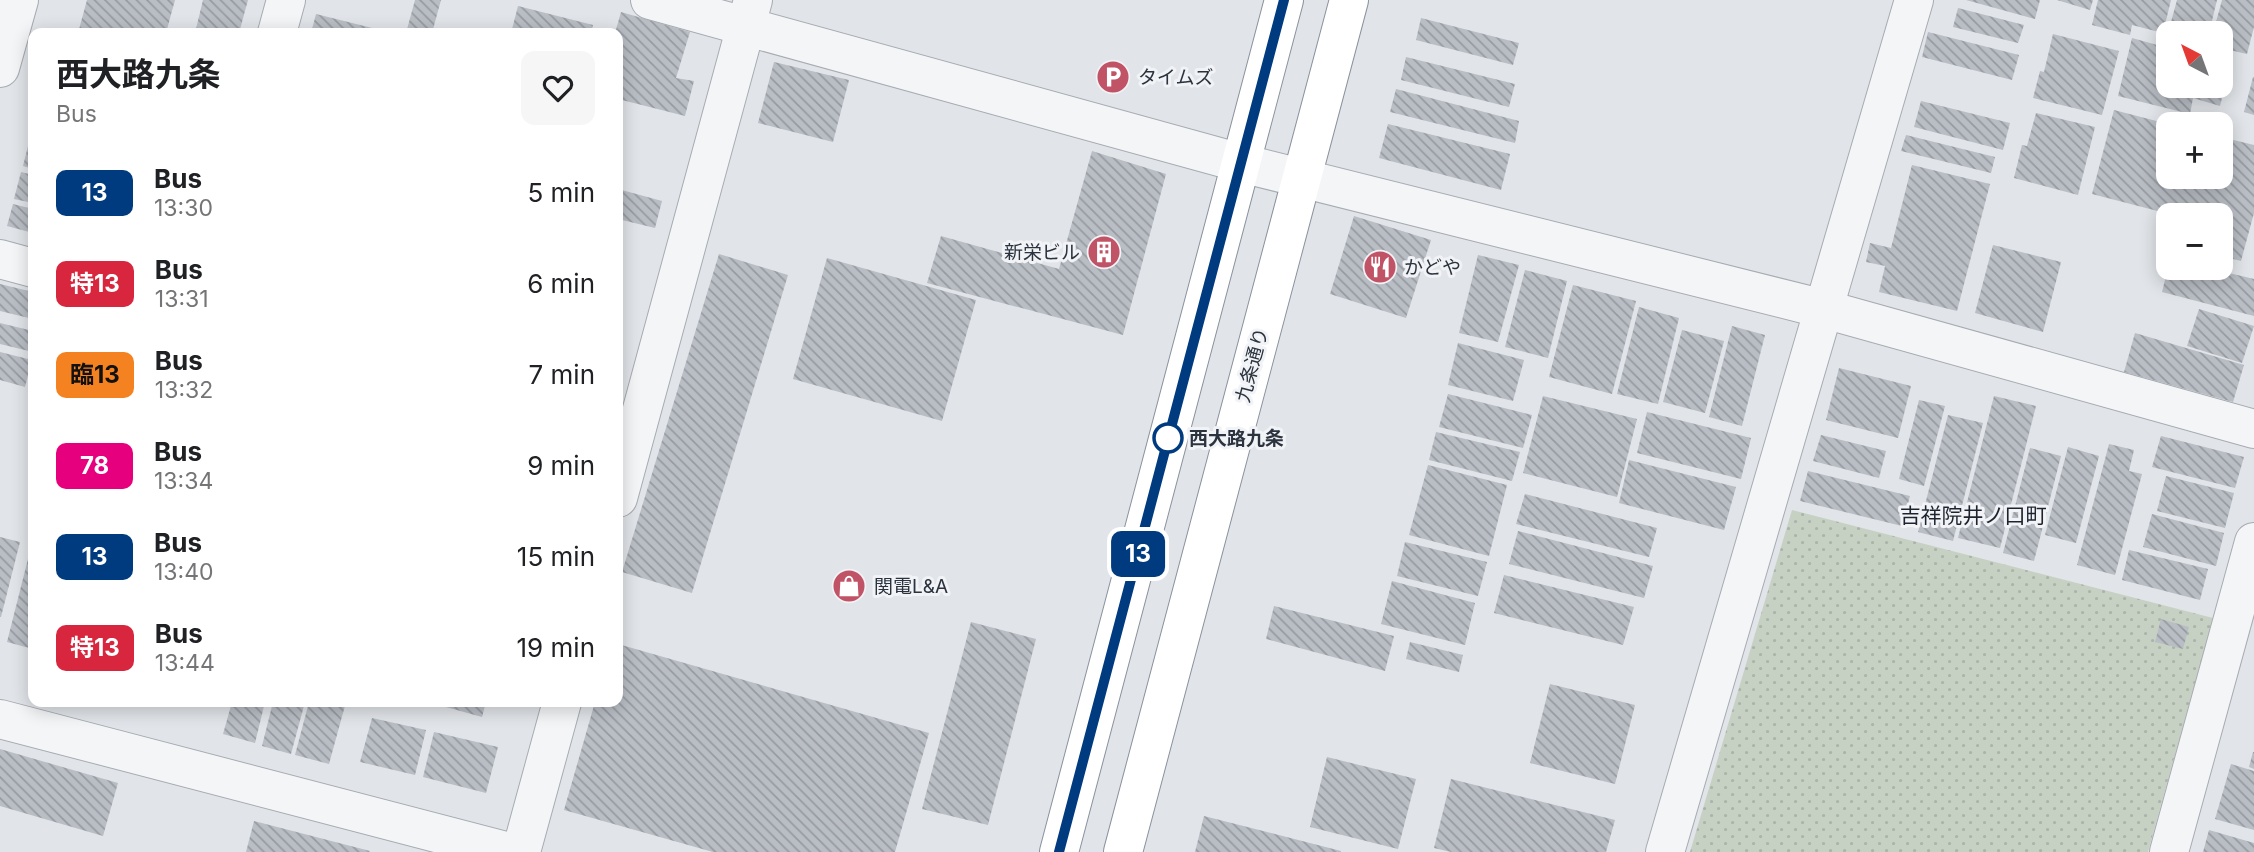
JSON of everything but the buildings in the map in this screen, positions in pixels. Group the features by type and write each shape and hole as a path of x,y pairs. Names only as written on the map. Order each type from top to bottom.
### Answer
{"highway":[{"path":"1059,852 1284,0"},
{"name":"九条通り","path":"1123,852 1349,0"}],"street":[{"path":"0,68 19,0"},
{"path":"278,28 286,0"},
{"path":"650,0 750,13 1241,163 1824,309 2254,429"},
{"path":"1665,852 1914,0"},
{"path":"623,480 750,13"},
{"path":"0,259 28,267"},
{"path":"2169,852 2254,542"},
{"path":"521,852 561,707"},
{"path":"0,719 509,852"}],"green space":[{"path":"1792,510 2213,618 2148,852 1690,852"}],"bus line":[{"name":"13","path":"1059,852 1284,0"}],"place":[{"name":"タイムズ","path":"1113,77"},
{"name":"新栄ビル","path":"1104,252"},
{"name":"かどや","path":"1380,267"},
{"name":"西大路九条","path":"1168,438"},
{"name":"関電L&A","path":"849,586"}],"district":[{"name":"吉祥院井ノ口町","path":"1973,515"}]}
